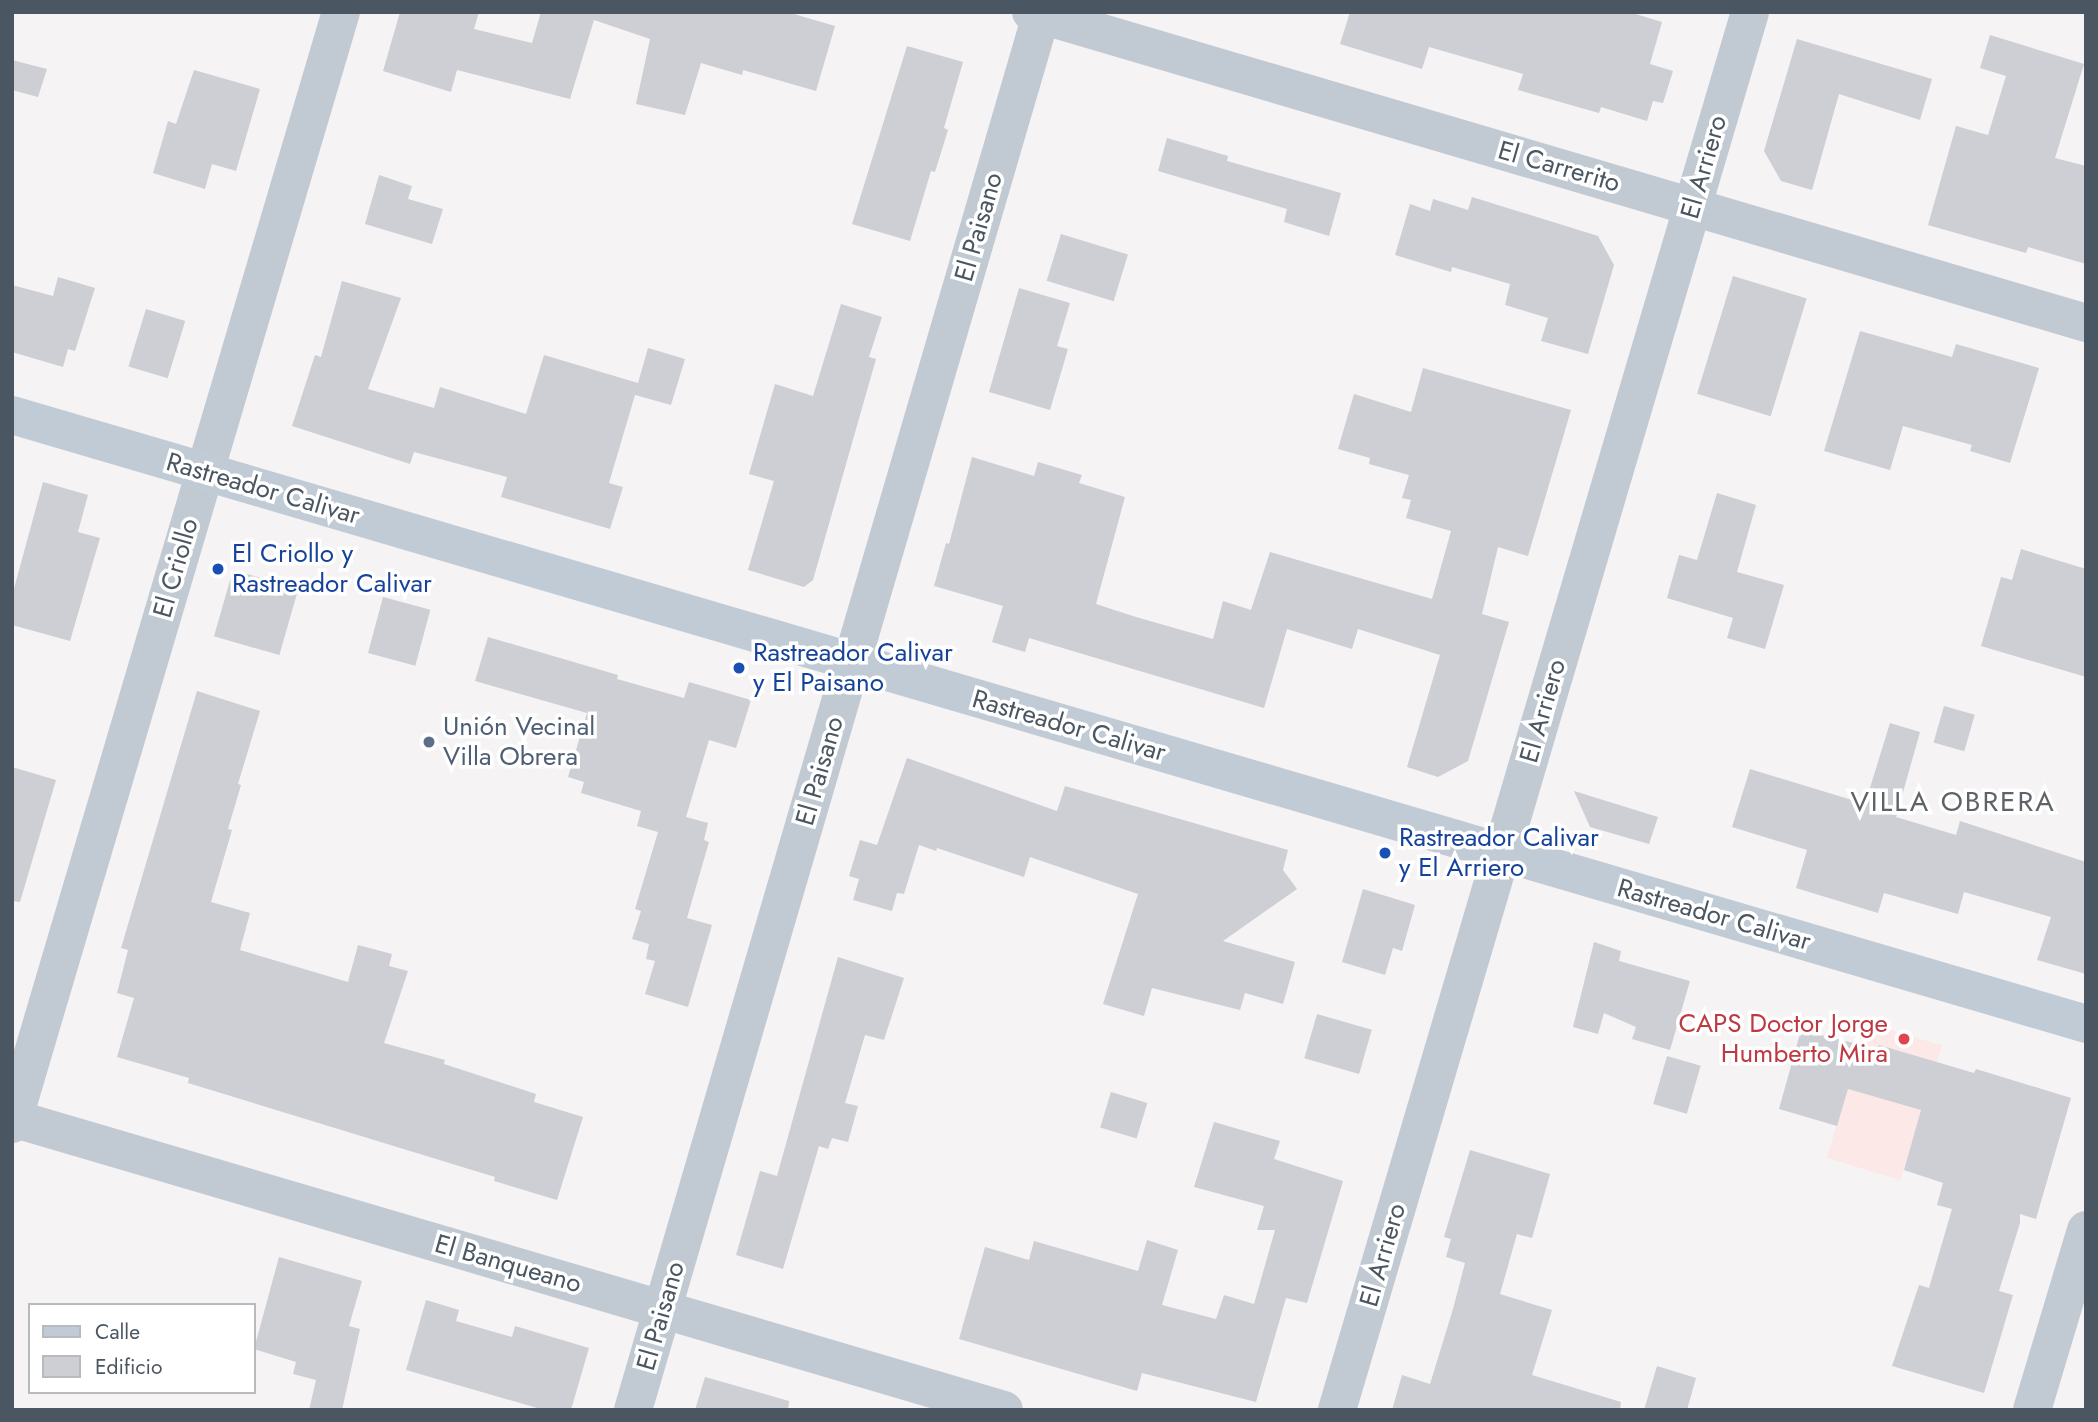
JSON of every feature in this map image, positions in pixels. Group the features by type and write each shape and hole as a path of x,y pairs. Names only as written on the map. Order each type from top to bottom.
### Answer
{"main road":[{"name":"Rastreador Calivar","path":"12,415 2086,1024"}],"street":[{"name":"El Criollo","path":"13,1120 341,12"},
{"name":"El Arriero","path":"1337,1410 1750,12"},
{"name":"El Carrerito","path":"1038,13 2086,323"},
{"name":"El Paisano","path":"633,1410 1038,13"},
{"name":"El Banqueano","path":"13,1120 1004,1410"},
{"path":"2032,1410 2086,1230"}],"shaded area":[{"path":"1868,1023 1942,1046 1900,1180 1827,1158"}],"building":[{"path":"400,12 479,12 474,29 532,43 541,12 787,12 835,26 816,91 743,70 742,75 701,63 685,115 636,104 650,39 594,20 570,99 457,70 451,92 383,71"},
{"path":"1350,12 1629,12 1662,22 1650,64 1673,71 1663,103 1653,101 1647,121 1601,107 1599,113 1518,90 1523,74 1429,47 1422,69 1340,44"},
{"path":"1990,35 2084,64 2055,158 2086,166 2086,264 2028,247 2026,253 1928,225 1956,126 1988,135 2006,76 1980,68"},
{"path":"1797,39 1932,79 1920,120 1839,94 1812,190 1781,181 1764,151"},
{"path":"907,46 963,62 944,128 948,130 935,172 931,171 910,241 852,224"},
{"path":"12,60 47,69 38,97 12,90"},
{"path":"194,70 260,89 236,171 212,164 205,189 153,173 168,121 176,124"},
{"path":"1167,138 1228,156 1227,161 1341,193 1329,236 1284,222 1287,209 1158,171"},
{"path":"379,175 412,186 408,199 443,209 432,244 365,224"},
{"path":"1472,197 1598,236 1614,265 1588,354 1541,341 1548,318 1505,305 1510,284 1452,267 1451,272 1395,255 1410,204 1430,211 1433,199 1468,210"},
{"path":"1061,234 1128,254 1114,301 1047,281"},
{"path":"1733,276 1807,299 1771,416 1697,394"},
{"path":"58,277 95,288 75,351 68,349 63,367 12,352 12,285 53,296"},
{"path":"342,281 401,298 368,389 434,408 440,387 526,414 544,355 638,383 648,348 685,359 671,405 635,395 609,483 623,487 610,529 501,497 507,477 414,452 410,464 292,426 315,355 321,357"},
{"path":"1019,288 1070,303 1057,346 1068,349 1050,410 989,392"},
{"path":"841,304 882,317 869,357 876,359 813,580 804,587 748,570 774,481 749,474 775,384 813,396"},
{"path":"146,309 185,321 168,378 128,366"},
{"path":"1860,331 1952,357 1956,344 2039,368 2010,463 1970,451 1972,445 1903,426 1890,470 1824,451"},
{"path":"1423,368 1571,410 1528,556 1498,547 1482,614 1509,622 1468,761 1438,777 1407,767 1440,655 1358,629 1352,649 1287,629 1264,708 1029,638 1025,652 992,642 1003,606 934,586 946,543 949,544 972,457 1034,476 1038,462 1082,475 1079,483 1125,497 1096,604 1136,617 1213,639 1223,601 1251,610 1270,552 1432,599 1451,531 1406,518 1411,500 1402,498 1409,475 1369,464 1370,458 1338,449 1354,394 1411,412"},
{"path":"43,482 88,495 78,532 100,538 70,641 12,625 12,596"},
{"path":"1717,493 1756,505 1737,572 1784,585 1765,649 1727,638 1733,618 1667,598 1679,555 1697,560"},
{"path":"2021,549 2086,569 2086,677 1981,646 2001,577 2012,580"},
{"path":"233,570 298,589 279,655 214,636"},
{"path":"383,597 430,610 415,666 368,653"},
{"path":"488,637 618,675 617,679 684,698 689,682 751,700 736,748 709,740 686,817 708,823 704,840 709,842 687,918 712,925 688,1007 645,994 655,961 646,959 649,944 632,939 641,911 635,909 658,832 637,826 641,811 581,793 584,782 568,777 587,713 475,681"},
{"path":"197,691 260,711 238,784 241,785 228,829 232,830 211,902 250,913 240,950 348,982 358,945 392,954 389,966 408,971 384,1043 445,1060 444,1064 536,1094 534,1102 583,1117 557,1200 494,1181 495,1177 188,1083 189,1078 117,1057 134,998 117,993 128,950 121,948"},
{"path":"1944,706 1975,715 1964,751 1934,743"},
{"path":"1890,723 1920,732 1896,817 1956,835 1960,821 2086,862 2086,974 2037,960 2051,917 1964,892 1958,914 1884,893 1878,913 1796,888 1807,850 1732,827 1750,769 1865,804"},
{"path":"907,758 1057,811 1065,786 1288,850 1283,870 1297,889 1223,941 1295,962 1283,1004 1245,993 1240,1010 1152,988 1144,1016 1103,1004 1138,894 1030,857 1024,877 937,848 936,851 919,845 904,894 897,893 892,911 853,900 859,879 849,876 860,840 877,845"},
{"path":"12,767 56,780 20,902 12,901"},
{"path":"1574,791 1658,817 1649,844 1590,827"},
{"path":"1363,889 1415,905 1402,951 1393,948 1385,975 1342,962"},
{"path":"1594,942 1621,951 1619,961 1690,981 1670,1050 1632,1039 1636,1027 1604,1013 1598,1034 1573,1027"},
{"path":"838,957 904,978 884,1040 865,1035 845,1103 858,1106 848,1142 832,1138 828,1149 819,1146 783,1269 736,1255 760,1171 777,1176"},
{"path":"1317,1014 1372,1030 1359,1074 1304,1058"},
{"path":"1801,1030 1878,1049 1879,1045 1974,1073 1976,1069 2071,1098 2036,1219 2020,1214 2020,1223 1999,1291 2013,1295 1984,1393 1892,1366 1919,1285 1929,1288 1952,1209 1937,1205 1943,1183 1904,1170 1921,1110 1848,1089 1837,1126 1779,1109"},
{"path":"1667,1056 1701,1066 1687,1114 1653,1104"},
{"path":"1111,1092 1147,1103 1137,1138 1100,1127"},
{"path":"1214,1122 1280,1141 1274,1159 1343,1181 1307,1303 1286,1298 1256,1402 1142,1373 1137,1391 959,1339 985,1247 1029,1260 1034,1241 1138,1271 1147,1240 1178,1250 1162,1305 1216,1319 1224,1295 1254,1304 1275,1230 1257,1230 1264,1206 1194,1187"},
{"path":"1470,1150 1550,1174 1532,1238 1517,1234 1500,1294 1552,1310 1532,1375 1621,1402 1620,1410 1392,1410 1402,1375 1430,1384 1453,1309 1465,1263 1446,1257 1451,1239 1444,1237"},
{"path":"279,1257 362,1281 349,1326 360,1329 342,1410 309,1410 316,1380 293,1374 296,1362 256,1350"},
{"path":"426,1300 459,1310 456,1321 512,1337 515,1326 589,1348 571,1410 544,1410 406,1370"},
{"path":"1657,1366 1696,1378 1687,1410 1644,1410"},
{"path":"705,1377 789,1401 788,1410 695,1410"}],"place":[{"name":"El Criollo y Rastreador Calivar","path":"218,569"},
{"name":"Rastreador Calivar y El Paisano","path":"739,668"},
{"name":"Unión Vecinal Villa Obrera","path":"429,742"},
{"name":"Rastreador Calivar y El Arriero","path":"1385,853"},
{"name":"CAPS Doctor Jorge Humberto Mira","path":"1904,1039"}],"district":[{"name":"VILLA OBRERA","path":"1953,802"}]}
